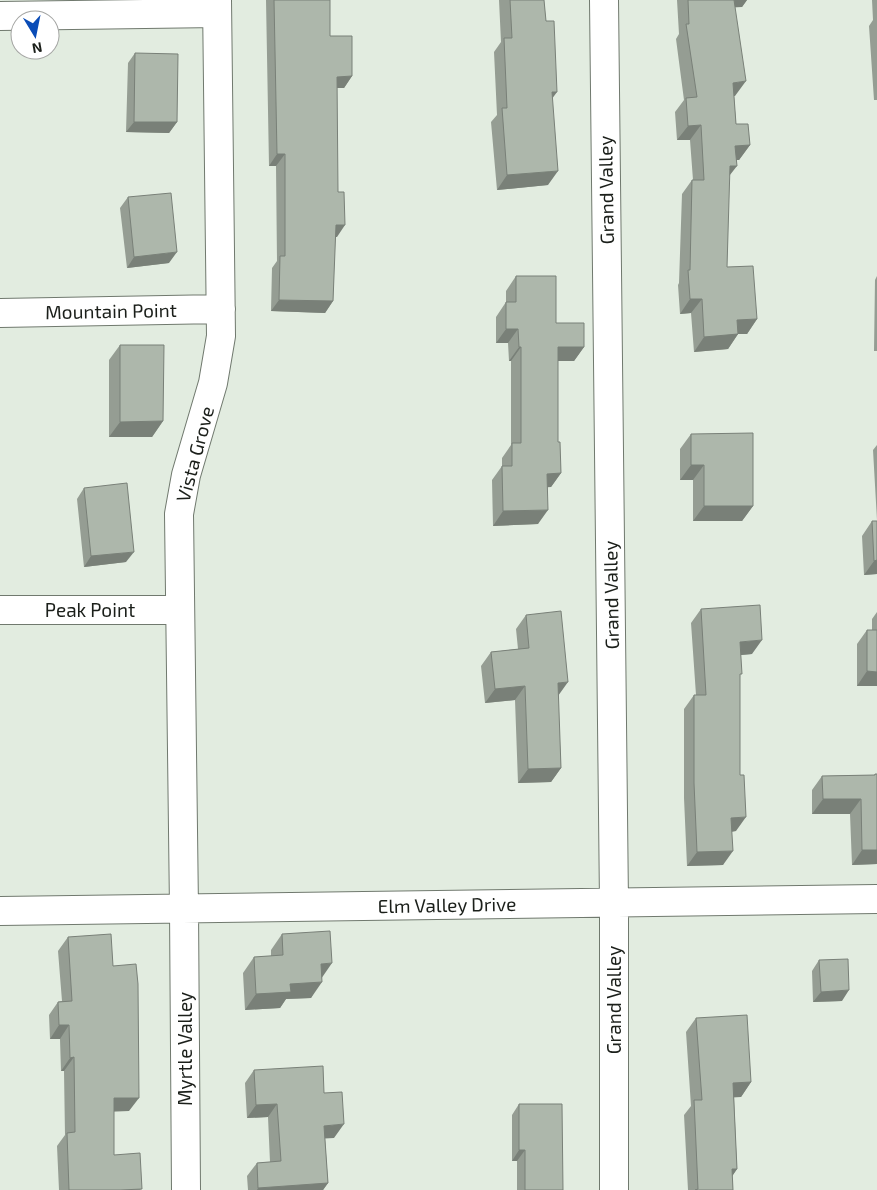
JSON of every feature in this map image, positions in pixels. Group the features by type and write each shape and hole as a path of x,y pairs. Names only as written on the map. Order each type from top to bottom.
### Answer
{"street":[{"name":"Grand Valley","path":"604,0 614,903 614,1190"},
{"path":"0,16 217,7"},
{"name":"Vista Grove","path":"184,909 179,514 186,476 213,384 221,336 217,7"},
{"name":"Mountain Point","path":"0,314 221,309"},
{"name":"Peak Point","path":"0,610 180,610"},
{"name":"Elm Valley Drive","path":"8,910 877,899"},
{"name":"Myrtle Valley","path":"184,909 186,1190"}],"building":[{"path":"274,0 330,0 330,36 352,36 352,76 337,77 338,192 344,192 345,225 336,225 333,301 279,300 280,256 285,256 285,154 277,154"},
{"path":"510,0 544,0 546,21 554,21 557,92 552,92 558,171 507,175 502,108 507,108 504,38 512,38"},
{"path":"688,0 734,0 746,81 733,83 736,124 748,124 750,145 735,146 737,166 730,166 727,267 753,266 757,319 737,320 738,334 704,337 702,299 690,299 688,270 690,270 692,180 704,180 701,125 688,126 686,98 697,97 686,24 689,24"},
{"path":"135,53 178,54 177,122 134,122"},
{"path":"171,193 177,252 134,257 128,197"},
{"path":"516,276 556,276 556,323 584,323 584,347 558,347 558,442 560,442 561,473 547,474 548,510 503,511 502,466 512,466 512,443 521,443 521,347 519,347 518,329 506,329 506,302 516,302"},
{"path":"120,345 164,345 163,421 120,422"},
{"path":"753,433 753,506 704,506 704,465 691,465 691,434"},
{"path":"127,483 134,552 91,556 84,488"},
{"path":"872,521 877,521 877,560 874,561"},
{"path":"760,605 762,640 740,642 742,674 740,674 740,775 744,775 746,817 731,818 733,851 697,852 694,783 694,695 706,695 701,609"},
{"path":"561,611 568,682 558,683 561,768 528,769 525,686 495,689 491,652 529,648 526,615"},
{"path":"867,630 877,630 877,672 867,671"},
{"path":"877,774 877,850 862,850 861,799 823,799 822,776"},
{"path":"330,931 332,963 321,964 322,982 290,984 291,992 256,994 254,957 283,955 282,934"},
{"path":"111,934 113,966 136,964 138,984 139,1098 114,1098 114,1155 140,1153 142,1189 69,1190 67,1133 75,1132 74,1057 70,1058 69,1025 59,1025 58,1002 72,1001 68,937"},
{"path":"848,959 849,990 821,992 819,960"},
{"path":"747,1015 751,1082 733,1083 737,1169 732,1169 733,1190 695,1190 698,1189 694,1100 702,1100 696,1018"},
{"path":"323,1066 324,1093 342,1092 344,1124 324,1126 328,1183 258,1188 257,1163 281,1161 277,1104 256,1105 254,1070"},
{"path":"519,1104 562,1104 563,1190 525,1190 525,1150 519,1150"}]}
